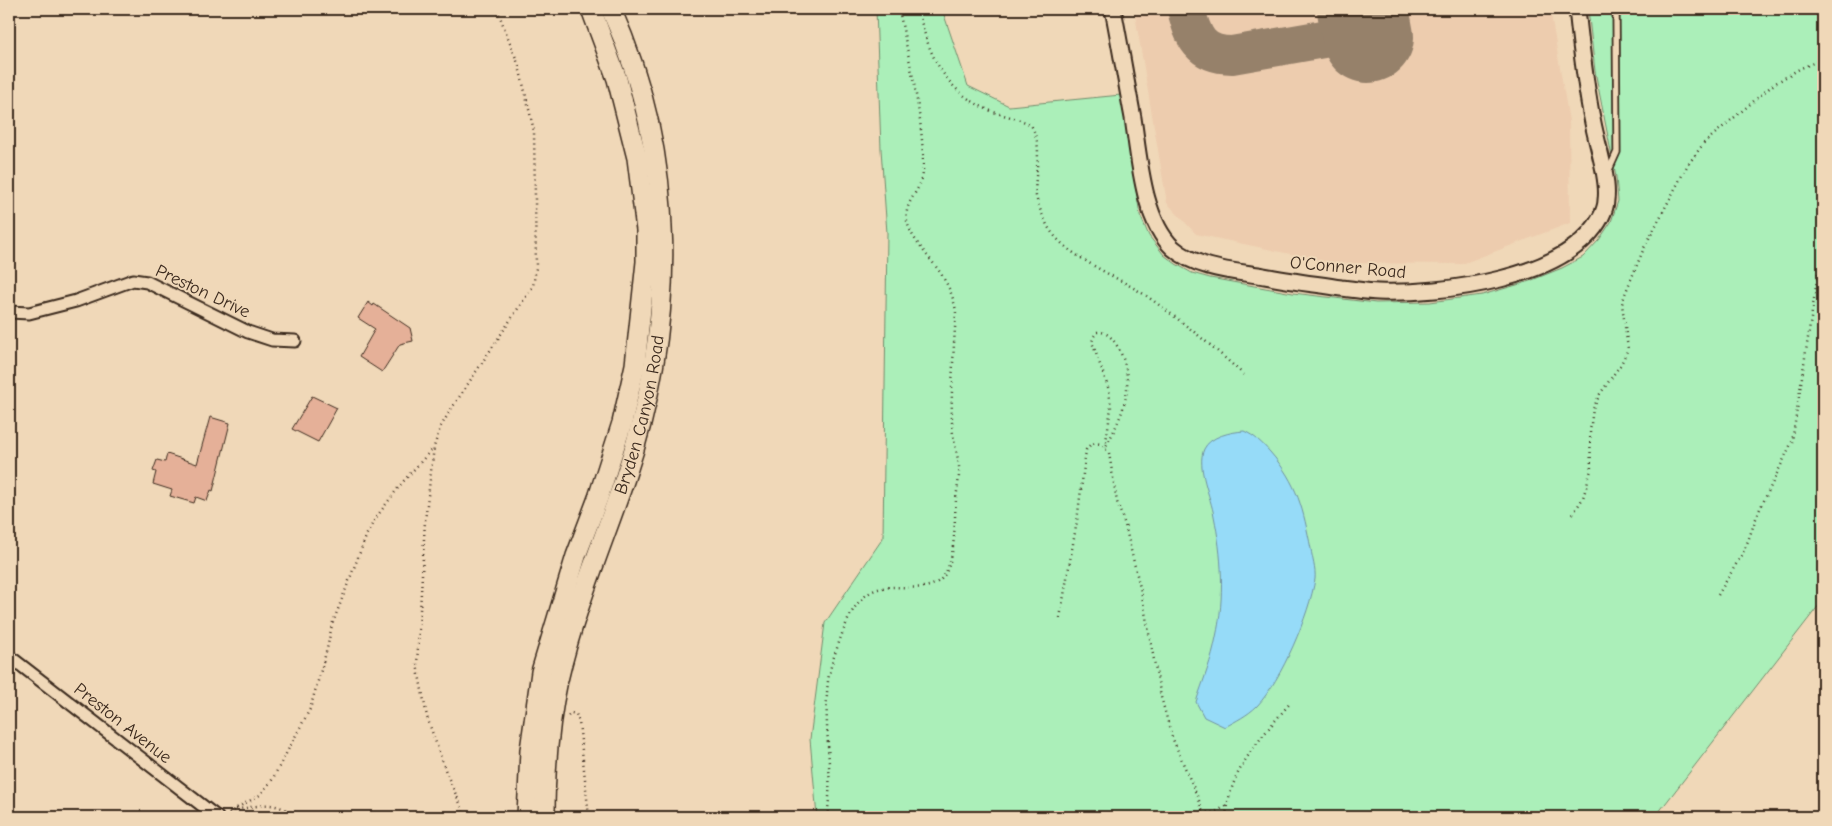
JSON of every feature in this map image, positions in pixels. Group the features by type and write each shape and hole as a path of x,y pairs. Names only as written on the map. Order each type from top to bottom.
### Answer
{"main road":[{"name":"Bryden Canyon Road","path":"527,817 530,750 541,672 576,556 598,498 622,423 635,365 646,262 646,230 637,158 617,78 591,9"},
{"name":"Bryden Canyon Road","path":"545,817 547,754 558,681 581,602 638,435 653,375 663,299 663,226 661,193 655,151 633,62 611,9"}],"street":[{"name":"O'Conner Road","path":"1114,9 1147,200 1158,230 1172,247 1196,262 1212,267 1294,282 1377,292 1429,291 1480,284 1524,272 1576,248 1590,233 1601,217 1607,200 1605,179 1584,72 1577,9"},
{"name":"Preston Drive","path":"9,312 29,313 76,301 132,280 147,282 248,332 272,340 296,341"},
{"name":"Preston Avenue","path":"9,656 217,817"}],"lane":[{"path":"1605,179 1617,152 1616,9"}],"path":[{"path":"464,817 464,810 447,774 427,717 417,664 425,521 434,447 440,428 450,411 533,286 536,268 534,131 519,66 497,9"},
{"path":"827,817 830,798 827,697 829,679 835,654 850,616 862,598 878,588 895,586 914,588 938,582 944,575 952,551 959,467 952,420 956,311 944,278 910,230 907,220 907,209 910,200 923,174 923,154 915,92 899,9"},
{"path":"918,9 927,41 946,79 960,93 976,104 1031,125 1039,148 1036,197 1048,226 1055,237 1070,250 1148,297 1213,346 1246,376"},
{"path":"1573,514 1583,498 1588,483 1590,431 1593,409 1600,394 1621,364 1628,349 1622,304 1625,294 1644,248 1687,166 1704,142 1774,84 1800,68 1823,59"},
{"path":"1718,595 1745,549 1761,507 1792,442 1818,272 1823,264"},
{"path":"1097,332 1102,332 1112,339 1119,350 1126,366 1128,383 1127,398 1120,418 1105,448 1110,424 1109,390 1092,342 1097,332"},
{"path":"1060,618 1077,521 1086,450 1095,443 1105,448 1109,453 1117,502 1125,525 1142,596 1160,697 1172,737 1202,810 1203,817"},
{"path":"227,817 235,809 260,795 272,780 310,708 332,625 367,534 375,519 401,484 434,447"},
{"path":"1226,817 1226,805 1235,777 1242,764 1291,702"},
{"path":"566,717 571,713 576,714 579,722 589,817"},
{"path":"235,809 248,809 267,805 283,808 299,817"},
{"path":"1202,810 1208,813 1216,812 1226,805"}],"shaded area":[{"path":"1134,9 1550,9 1569,121 1570,223 1462,264 1333,263 1196,234 1167,203"}],"green space":[{"path":"876,9 942,9 968,86 1009,106 1121,95 1140,215 1149,236 1164,255 1176,264 1192,273 1210,278 1293,293 1376,303 1430,302 1482,295 1527,282 1562,268 1583,257 1599,240 1611,222 1618,201 1616,177 1595,71 1588,9 1823,9 1823,600 1655,817 817,817 810,739 825,623 883,538 887,233 881,149"}],"water":[{"path":"1244,431 1252,435 1270,452 1293,486 1305,521 1315,579 1301,628 1285,664 1257,706 1242,718 1225,727 1204,717 1196,702 1210,662 1221,607 1219,546 1203,473 1202,456 1207,445 1216,438"}],"building":[{"path":"368,302 410,328 413,341 400,344 382,372 359,357 375,329 358,318"},
{"path":"312,396 337,408 318,442 292,429"},
{"path":"210,417 230,423 213,491 211,490 207,501 196,497 194,503 170,496 172,490 153,484 156,472 153,471 157,460 165,462 167,454 197,464"}],"taxiway":[{"path":"1186,9 1195,36 1205,48 1212,52 1232,55 1329,38 1346,26 1352,19 1356,9"}],"runway":[{"path":"1363,9 1368,37"}]}
